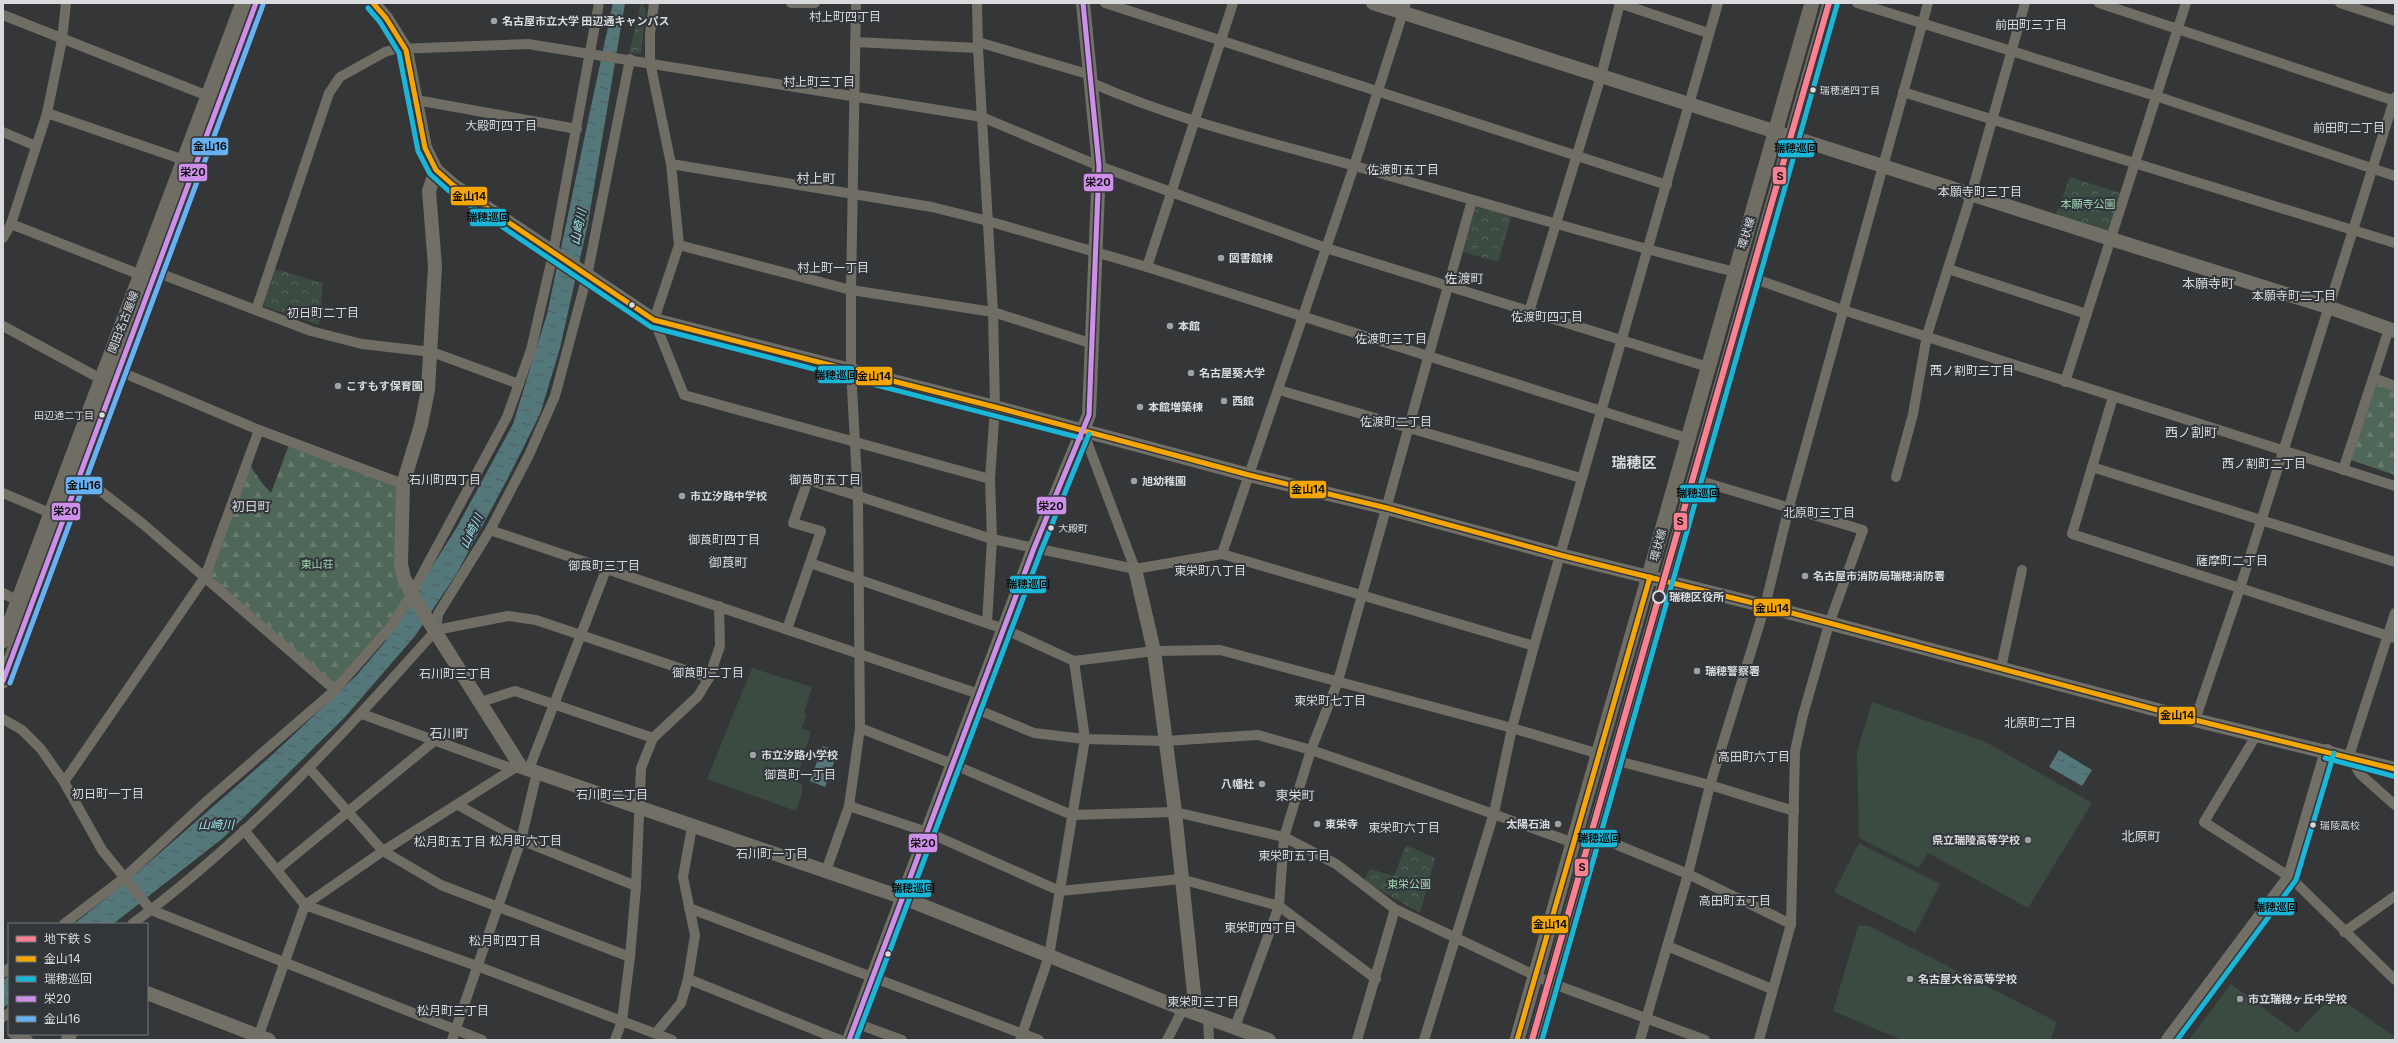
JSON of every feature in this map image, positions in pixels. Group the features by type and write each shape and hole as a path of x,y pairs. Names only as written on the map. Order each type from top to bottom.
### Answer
{"main road":[{"name":"関田名古屋線","path":"3,681 50,513 72,476 101,379 243,3"},
{"name":"関田名古屋線","path":"3,641 24,604 72,476 119,371 256,3"},
{"name":"環状線","path":"1517,1040 1650,577 1687,438 1776,133 1812,3"},
{"name":"環状線","path":"1535,1040 1694,479 1794,136 1830,3"}],"street":[{"path":"4,236 11,224 47,113 62,40 66,3"},
{"path":"374,3 386,18 406,50 425,148 436,170 453,185 555,255 654,320 994,407 1249,475 1387,508 1560,555 1765,606 2196,720 2349,756 2395,769"},
{"path":"65,923 125,879 207,801 335,690 392,625 413,595 507,417 519,384 542,308 555,255 577,129 593,53 598,3"},
{"path":"654,3 650,34 650,62 670,164 679,245 654,320 684,395 990,479"},
{"path":"791,3 816,3"},
{"path":"826,872 849,806 860,728 858,498 851,370 852,195 856,3"},
{"path":"978,3 978,45 993,312 994,407 990,479 992,539 987,623"},
{"path":"849,1040 901,897 1034,548 1089,415 1097,252 1099,166 1083,3"},
{"path":"1105,3 1667,185"},
{"path":"1147,267 1233,3"},
{"path":"1374,3 1405,8 1601,76 1776,133 1794,136 1882,164 1971,195 2328,306 2392,330 2373,378 2343,470"},
{"path":"1529,312 1601,76 1620,3 1708,33"},
{"path":"1424,1040 1494,813 1512,728 1534,646 1581,478 1690,105 1708,33 1718,3"},
{"path":"1857,3 2156,96 2395,176"},
{"path":"1640,1040 1688,874 1710,785 1765,606 1789,507 1882,164 1904,92 1928,3"},
{"path":"1896,477 1913,414 1927,335 1971,195 2025,3"},
{"path":"2099,3 2395,99 2328,306 2240,588 2196,720"},
{"path":"2065,382 2186,3"},
{"path":"2340,3 2395,21"},
{"path":"1222,554 1279,390 1354,166 1376,91 1405,8"},
{"path":"3,15 62,40 208,96"},
{"path":"855,42 978,45 1091,79 1134,101 1194,121 1648,250 1735,272"},
{"path":"256,310 330,93 340,77 385,52 528,44 650,62 982,117 1099,166 1326,248 1708,367"},
{"path":"133,923 148,907 244,830 309,768 362,714 436,630 438,614 490,530 529,455 555,396 585,275 629,59"},
{"path":"1904,92 2395,243"},
{"path":"416,100 577,129"},
{"path":"47,113 184,160"},
{"path":"3,132 36,146"},
{"path":"670,164 932,207 988,221 1147,267 1687,438"},
{"path":"436,170 429,191 435,266 432,352 428,390 421,425 403,484 401,564 404,578 413,595 525,770"},
{"path":"1235,1027 1279,906 1284,837 1311,750 1338,680 1472,200"},
{"path":"11,224 141,275"},
{"path":"679,245 851,290 993,312 1093,344"},
{"path":"1948,269 2087,314"},
{"path":"156,272 311,331 355,342 432,352 519,384"},
{"path":"1753,278 1843,310 1927,335 2065,382 2395,486"},
{"path":"3,326 101,379"},
{"path":"119,371 259,430 403,484"},
{"path":"2373,378 2395,386"},
{"path":"1279,390 1408,429 1581,478"},
{"path":"2113,397 2072,534 2391,637"},
{"path":"64,782 205,577 259,430"},
{"path":"1083,431 1135,570 1154,651 1175,812 1196,1013 1210,1040"},
{"path":"2092,467 2395,562"},
{"path":"72,476 89,482 143,524 335,690"},
{"path":"1694,479 1864,530 1829,624 1803,715 1795,751 1791,924 1759,1040"},
{"path":"786,629 821,531 793,523 808,480 858,498 992,539 1135,570 1222,554 1362,597 1534,646"},
{"path":"3,493 50,513"},
{"path":"490,530 607,567 979,694"},
{"path":"810,563 1004,629 1074,661 1154,651 1220,650 1338,680 1512,728 1599,754"},
{"path":"452,1040 521,840 525,770 554,703 607,567"},
{"path":"2001,668 2022,570"},
{"path":"3,594 24,604"},
{"path":"615,1040 622,1021 630,957 636,886 638,809 641,768 653,738 698,696 709,678 720,646 719,606"},
{"path":"2349,756 2391,637 2395,613"},
{"path":"436,630 508,616 536,620 580,633 709,678"},
{"path":"1021,1037 1049,956 1085,739 1074,661"},
{"path":"481,702 515,692 554,703 653,738"},
{"path":"974,708 1034,733 1085,739 1165,741 1258,735 1311,750 1494,813 1574,843"},
{"path":"362,714 434,742 525,770 901,897 1049,956 1269,1040"},
{"path":"3,719 22,730 41,749 64,782 102,850 148,907 284,963 482,1040"},
{"path":"860,728 952,764 1072,816 1175,812 1284,837 1336,864 1395,909 1536,974 1551,983 1705,1040"},
{"path":"2257,734 2204,822 2290,877 2344,932 2395,980"},
{"path":"278,869 434,742"},
{"path":"2168,1040 2290,877 2327,751"},
{"path":"2349,756 2360,774 2395,805"},
{"path":"1614,760 1710,785 1794,810"},
{"path":"309,768 349,810 383,850 441,885 630,957"},
{"path":"148,993 262,1039 284,963 305,905 383,850 458,805 525,770"},
{"path":"458,805 521,840 636,886"},
{"path":"849,806 927,832 1060,891 1181,879 1279,906 1376,979"},
{"path":"656,1033 681,1003 688,979 695,935 683,877 692,827"},
{"path":"244,830 278,869 305,905 477,966 672,1040"},
{"path":"1593,835 1688,874 1791,924"},
{"path":"2344,932 2395,896"},
{"path":"689,908 872,976 1021,1037 1039,1040"},
{"path":"1357,1040 1376,979 1395,909"},
{"path":"1667,946 1772,989"},
{"path":"688,979 840,1040"},
{"path":"1167,1040 1196,1013"},
{"path":"855,1023 902,1040"},
{"path":"16,1035 28,1040"}],"green space":[{"path":"641,3 646,10 641,54 629,53"},
{"name":"本願寺公園","path":"2070,177 2120,193 2108,232 2056,215"},
{"path":"1475,204 1512,215 1498,262 1462,252"},
{"path":"275,269 323,283 319,325 263,306"},
{"path":"2377,379 2395,385 2395,475 2348,459"},
{"name":"東山荘","path":"290,442 403,484 401,564 414,598 335,690 205,577 247,461 271,493"},
{"path":"752,668 812,687 804,713 806,715 802,728 811,732 796,782 802,784 802,793 796,811 707,779"},
{"path":"1872,702 1984,741 2092,803 2028,908 1928,853 1919,868 1859,838 1857,752"},
{"path":"1859,843 1940,884 1915,933 1834,892"},
{"name":"東栄公園","path":"1406,845 1435,858 1420,913 1364,881 1370,869 1394,876"},
{"name":"名古屋大谷高等学校","path":"1858,926 1869,926 2057,1022 2050,1040 1902,1040 1833,1011"},
{"name":"市立瑞穂ヶ丘中学校","path":"2231,984 2297,1033 2334,994 2395,1037 2395,1040 2189,1040"}],"water":[{"name":"山崎川","path":"613,3 625,3 588,223 560,348 540,414 509,476 457,573 415,636 345,717 223,838 114,923 75,923 130,879 272,755 356,676 384,643 457,527 513,424 547,314"},
{"path":"823,746 838,751 825,787 810,781"},
{"path":"2059,750 2092,770 2082,786 2049,767"},
{"path":"8,977 8,1004 3,1008 3,980"}],"metro line":[{"name":"S","path":"1532,1040 1829,3"}],"transit line":[{"name":"栄20","path":"3,681 256,3"},
{"name":"金山14","path":"373,3 386,18 406,50 425,148 436,170 453,185 654,320 995,407 1249,475 1387,508 1560,555 1765,606 2195,720 2395,769"},
{"name":"栄20","path":"849,1040 1034,548 1089,415 1099,166 1083,3"},
{"name":"金山16","path":"10,683 263,5"},
{"name":"瑞穂巡回","path":"1542,1040 1837,5"},
{"name":"瑞穂巡回","path":"368,8 380,22 399,53 418,151 430,174 449,191 651,327 1081,438"},
{"name":"瑞穂巡回","path":"856,1040 1041,551 1089,434"},
{"name":"金山14","path":"1517,1040 1650,577"},
{"name":"瑞穂巡回","path":"2177,1040 2296,880 2334,753"},
{"name":"瑞穂巡回","path":"2325,758 2393,776"}],"place":[{"name":"名古屋市立大学 田辺通キャンパス","path":"494,21"},
{"name":"瑞穂通四丁目","path":"1813,90"},
{"name":"図書館棟","path":"1221,258"},
{"name":"本館","path":"1170,326"},
{"name":"名古屋葵大学","path":"1191,373"},
{"name":"こすもす保育園","path":"338,386"},
{"name":"西館","path":"1224,401"},
{"name":"本館増築棟","path":"1140,407"},
{"name":"田辺通二丁目","path":"102,415"},
{"name":"旭幼稚園","path":"1134,481"},
{"name":"市立汐路中学校","path":"682,496"},
{"name":"大殿町","path":"1051,528"},
{"name":"名古屋市消防局瑞穂消防署","path":"1805,576"},
{"name":"瑞穂区役所","path":"1659,597"},
{"name":"瑞穂警察署","path":"1697,671"},
{"name":"市立汐路小学校","path":"753,755"},
{"name":"八幡社","path":"1262,784"},
{"name":"東栄寺","path":"1317,824"},
{"name":"太陽石油","path":"1558,824"},
{"name":"瑞陵高校","path":"2313,825"},
{"name":"県立瑞陵高等学校","path":"2028,840"},
{"name":"名古屋大谷高等学校","path":"1910,979"},
{"name":"市立瑞穂ヶ丘中学校","path":"2240,999"}],"district":[{"name":"村上町四丁目","path":"845,16"},
{"name":"前田町三丁目","path":"2031,24"},
{"name":"村上町三丁目","path":"819,81"},
{"name":"大殿町四丁目","path":"501,125"},
{"name":"前田町二丁目","path":"2349,127"},
{"name":"佐渡町五丁目","path":"1403,169"},
{"name":"村上町","path":"816,178"},
{"name":"本願寺町三丁目","path":"1980,191"},
{"name":"村上町一丁目","path":"833,267"},
{"name":"佐渡町","path":"1464,278"},
{"name":"本願寺町","path":"2208,283"},
{"name":"本願寺町二丁目","path":"2294,295"},
{"name":"初日町二丁目","path":"323,312"},
{"name":"佐渡町四丁目","path":"1547,316"},
{"name":"佐渡町三丁目","path":"1391,338"},
{"name":"西ノ割町三丁目","path":"1972,370"},
{"name":"佐渡町二丁目","path":"1396,421"},
{"name":"西ノ割町","path":"2191,432"},
{"name":"瑞穂区","path":"1634,462"},
{"name":"西ノ割町二丁目","path":"2264,463"},
{"name":"石川町四丁目","path":"445,479"},
{"name":"御莨町五丁目","path":"825,479"},
{"name":"初日町","path":"251,506"},
{"name":"北原町三丁目","path":"1819,512"},
{"name":"御莨町四丁目","path":"724,539"},
{"name":"薩摩町二丁目","path":"2232,560"},
{"name":"御莨町","path":"728,562"},
{"name":"御莨町三丁目","path":"604,565"},
{"name":"東栄町八丁目","path":"1210,570"},
{"name":"御莨町二丁目","path":"708,672"},
{"name":"石川町三丁目","path":"455,673"},
{"name":"東栄町七丁目","path":"1330,700"},
{"name":"北原町二丁目","path":"2040,722"},
{"name":"石川町","path":"449,733"},
{"name":"高田町六丁目","path":"1754,756"},
{"name":"御莨町一丁目","path":"800,774"},
{"name":"初日町一丁目","path":"108,793"},
{"name":"石川町二丁目","path":"612,794"},
{"name":"東栄町","path":"1295,795"},
{"name":"東栄町六丁目","path":"1404,827"},
{"name":"北原町","path":"2141,836"},
{"name":"松月町六丁目","path":"526,840"},
{"name":"松月町五丁目","path":"450,841"},
{"name":"石川町一丁目","path":"772,853"},
{"name":"東栄町五丁目","path":"1294,855"},
{"name":"高田町五丁目","path":"1735,900"},
{"name":"東栄町四丁目","path":"1260,927"},
{"name":"松月町四丁目","path":"505,940"},
{"name":"東栄町三丁目","path":"1203,1001"},
{"name":"松月町三丁目","path":"453,1010"}]}
